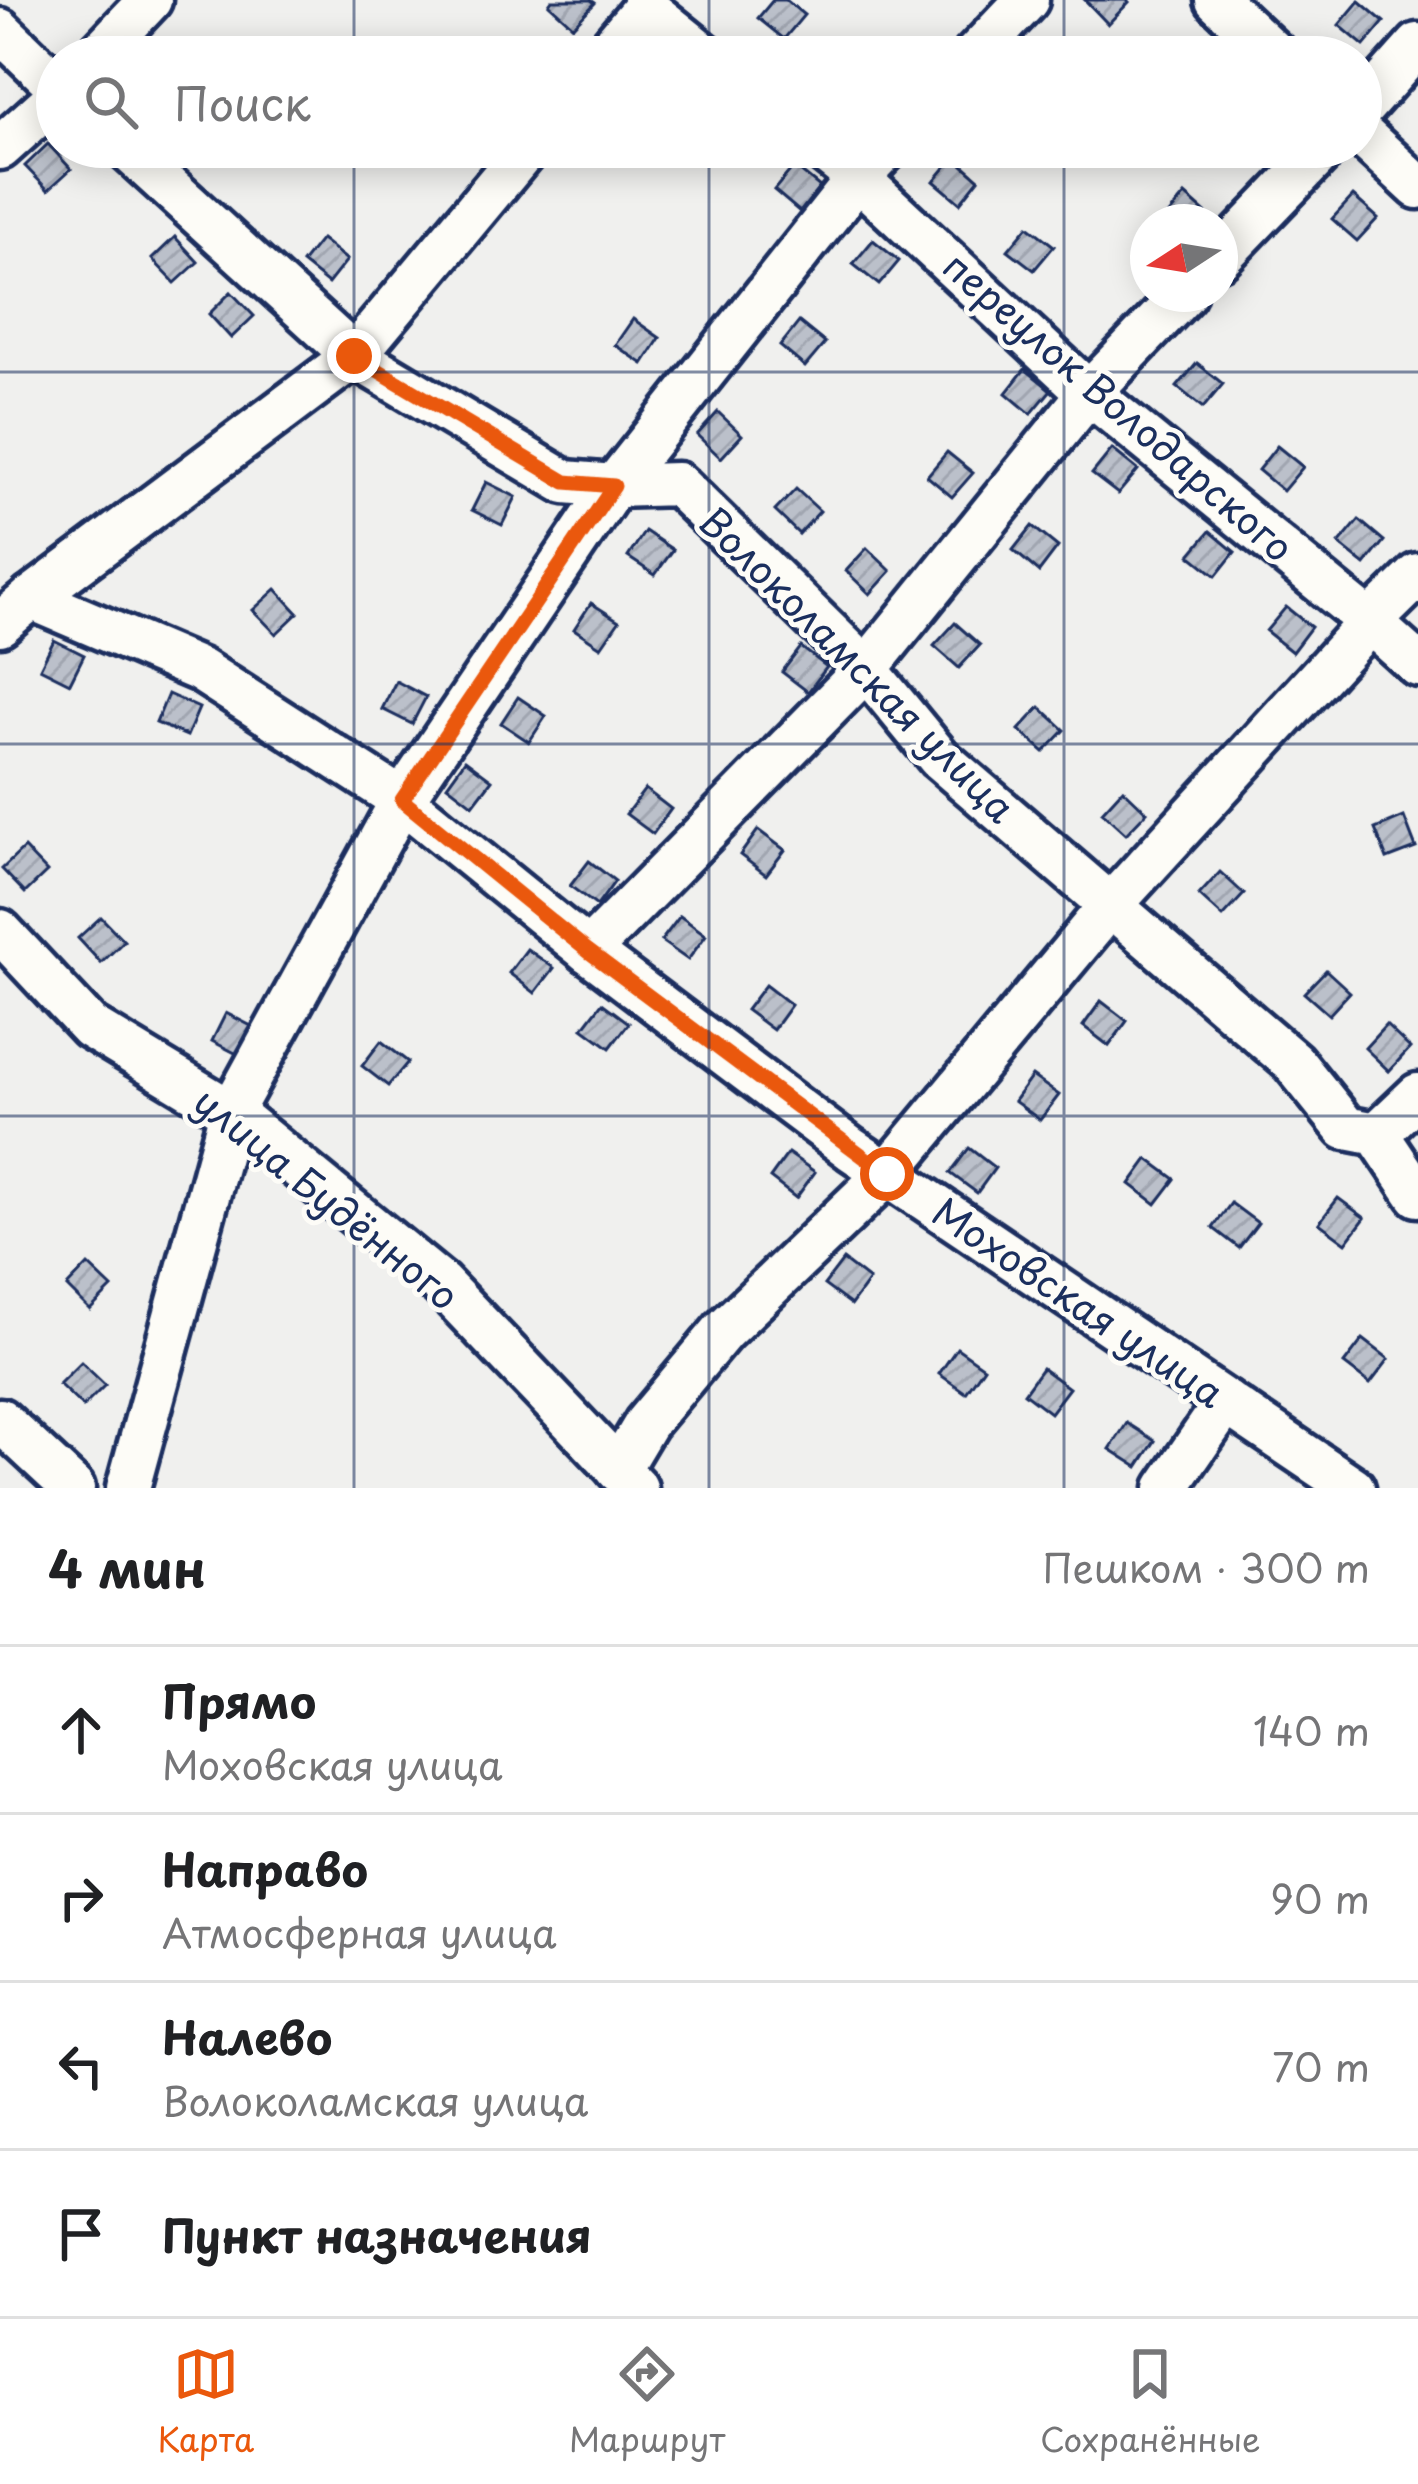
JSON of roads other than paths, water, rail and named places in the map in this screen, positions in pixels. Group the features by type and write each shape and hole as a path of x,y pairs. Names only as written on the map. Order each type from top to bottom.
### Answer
{"street":[{"path":"116,36 150,0"},
{"path":"993,36 1027,0"},
{"path":"1217,0 1256,36"},
{"path":"619,36 644,4 682,36"},
{"path":"0,30 36,65"},
{"path":"1382,86 1418,45"},
{"path":"0,148 36,116"},
{"path":"1382,154 1418,187"},
{"name":"Волоколамская улица","path":"148,168 354,356 566,482 677,484 866,669 939,758 1293,1062 1346,1128 1377,1134 1418,1195"},
{"path":"15,611 354,356 511,168"},
{"name":"переулок Володарского","path":"845,168 1089,393 1418,665"},
{"path":"128,1488 230,1112 402,800 614,486 868,168"},
{"path":"1238,237 1306,168"},
{"path":"588,951 866,669 1089,393 1167,312"},
{"path":"627,1479 646,1423 723,1331 887,1174 1109,907 1418,575"},
{"name":"Моховская улица","path":"15,611 200,670 402,800 588,951 887,1174 1353,1488"},
{"name":"улица Будённого","path":"0,931 90,1027 230,1112 440,1284 627,1479"},
{"path":"1377,1134 1418,1095"},
{"path":"1167,1488 1226,1402"},
{"path":"0,1420 73,1488"}]}
